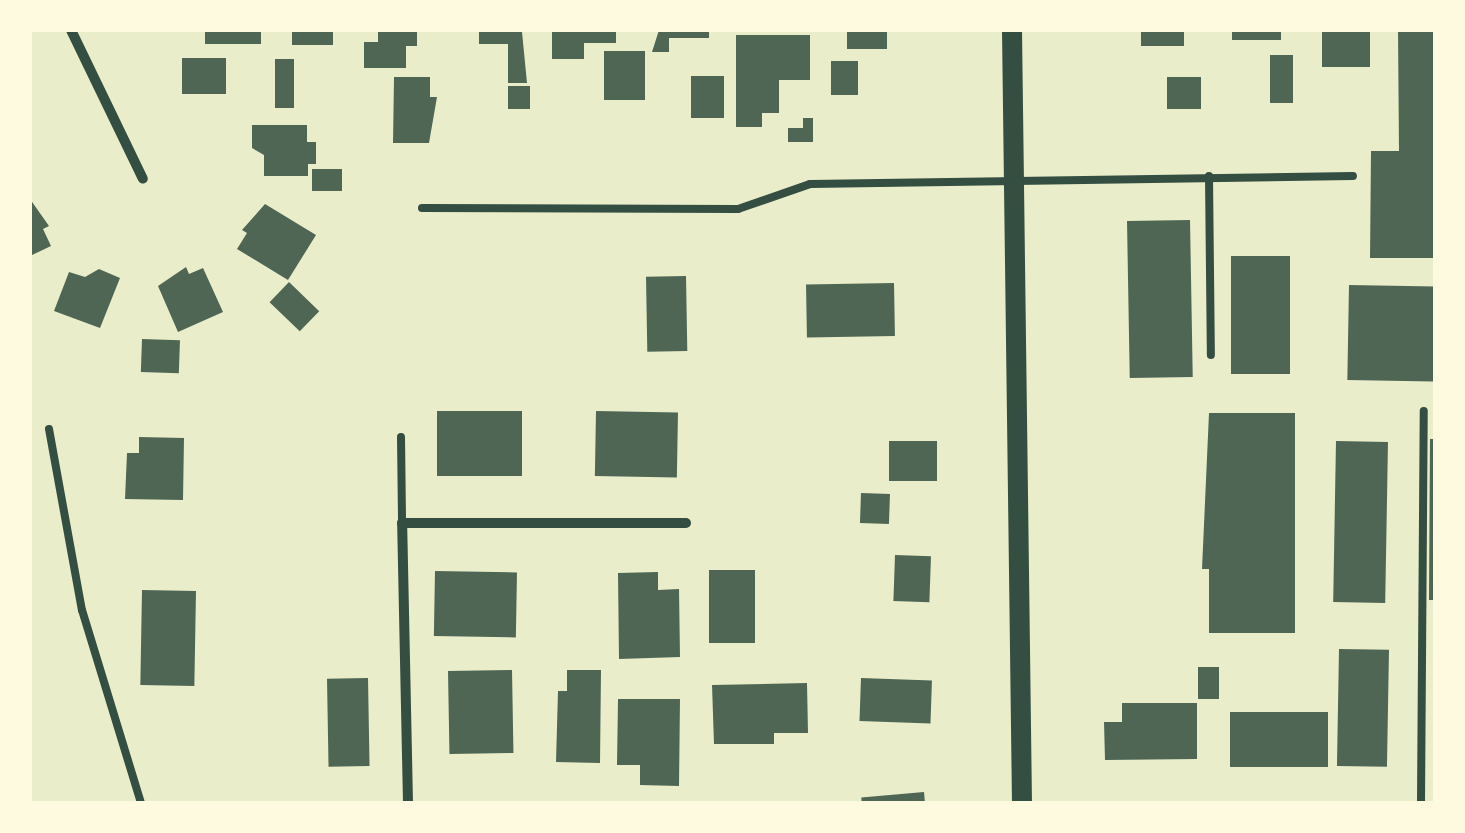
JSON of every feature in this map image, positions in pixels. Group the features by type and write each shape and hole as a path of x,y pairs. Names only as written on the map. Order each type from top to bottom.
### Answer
{"main road":[{"path":"1012,30 1022,803"}],"street":[{"path":"72,30 143,178"},
{"path":"408,803 402,523 686,523"}],"lane":[{"path":"1209,176 1211,355"},
{"path":"422,208 738,209 810,184 1353,176"},
{"path":"1421,803 1424,412"},
{"path":"49,429 82,610 141,803"},
{"path":"400,437 402,523"}],"building":[{"path":"205,30 261,30 261,44 205,44"},
{"path":"292,30 333,30 333,45 292,45"},
{"path":"378,30 417,30 417,46 406,46 406,68 364,68 364,42 378,42"},
{"path":"479,30 522,32 527,83 508,83 508,44 479,44"},
{"path":"552,30 616,30 616,43 584,43 584,59 552,59"},
{"path":"659,30 709,30 709,38 669,38 669,52 652,52"},
{"path":"847,30 887,30 887,49 847,49"},
{"path":"1141,30 1184,30 1184,46 1141,46"},
{"path":"1232,30 1281,30 1281,40 1232,40"},
{"path":"1322,30 1370,30 1370,67 1322,67"},
{"path":"1398,30 1434,30 1435,258 1370,258 1371,151 1399,151"},
{"path":"736,35 810,35 810,80 779,80 779,113 762,113 762,127 736,127"},
{"path":"604,51 645,51 645,100 604,100"},
{"path":"1270,55 1293,55 1293,103 1270,103"},
{"path":"182,58 226,58 226,94 182,94"},
{"path":"275,59 294,59 294,108 275,108"},
{"path":"831,61 858,61 858,95 831,95"},
{"path":"691,76 724,76 724,118 691,118"},
{"path":"394,77 430,77 430,97 437,97 429,143 393,143"},
{"path":"1167,77 1201,77 1201,109 1167,109"},
{"path":"508,86 530,86 530,109 508,109"},
{"path":"803,118 813,118 813,142 788,142 788,128 803,128"},
{"path":"252,125 307,125 307,142 316,142 316,164 308,164 308,176 264,176 264,155 252,148"},
{"path":"312,169 342,169 342,191 312,191"},
{"path":"30,199 49,226 43,229 51,246 30,256"},
{"path":"265,204 316,235 288,280 237,249 247,233 242,230"},
{"path":"1190,220 1193,377 1130,378 1127,221"},
{"path":"1231,256 1290,256 1290,374 1231,374"},
{"path":"186,267 189,274 203,268 223,312 178,332 158,286"},
{"path":"99,269 120,278 100,328 54,311 69,272 85,277"},
{"path":"686,276 687,351 647,352 646,277"},
{"path":"289,282 319,311 300,331 270,302"},
{"path":"894,283 895,336 807,338 806,285"},
{"path":"1349,285 1435,287 1433,381 1347,380"},
{"path":"142,339 180,340 179,373 141,372"},
{"path":"437,411 522,411 522,476 437,476"},
{"path":"596,411 678,412 677,477 595,476"},
{"path":"1209,413 1295,413 1295,633 1209,633 1209,569 1202,569"},
{"path":"139,437 184,438 183,500 125,499 127,453 139,453"},
{"path":"1430,439 1435,439 1435,600 1429,600"},
{"path":"889,441 937,441 937,481 889,481"},
{"path":"1336,441 1388,442 1385,603 1333,602"},
{"path":"861,493 890,494 889,524 860,523"},
{"path":"895,555 931,556 929,602 893,601"},
{"path":"709,570 755,570 755,643 709,643"},
{"path":"435,571 517,572 516,637 434,636"},
{"path":"658,572 658,590 679,589 680,657 619,659 618,573"},
{"path":"142,590 196,591 194,686 140,685"},
{"path":"1339,649 1389,650 1387,767 1337,766"},
{"path":"1198,667 1219,667 1219,699 1198,699"},
{"path":"512,670 513,753 449,754 448,671"},
{"path":"567,670 601,670 600,763 556,762 558,691 567,691"},
{"path":"368,678 370,766 329,767 327,679"},
{"path":"861,678 932,680 930,723 859,721"},
{"path":"807,683 808,733 774,733 774,744 714,744 712,685"},
{"path":"618,699 680,699 679,786 640,785 640,765 617,765"},
{"path":"1122,703 1197,703 1197,759 1105,760 1104,722 1122,722"},
{"path":"1230,712 1328,712 1328,767 1230,767"},
{"path":"924,792 925,803 862,803 861,797"}]}
